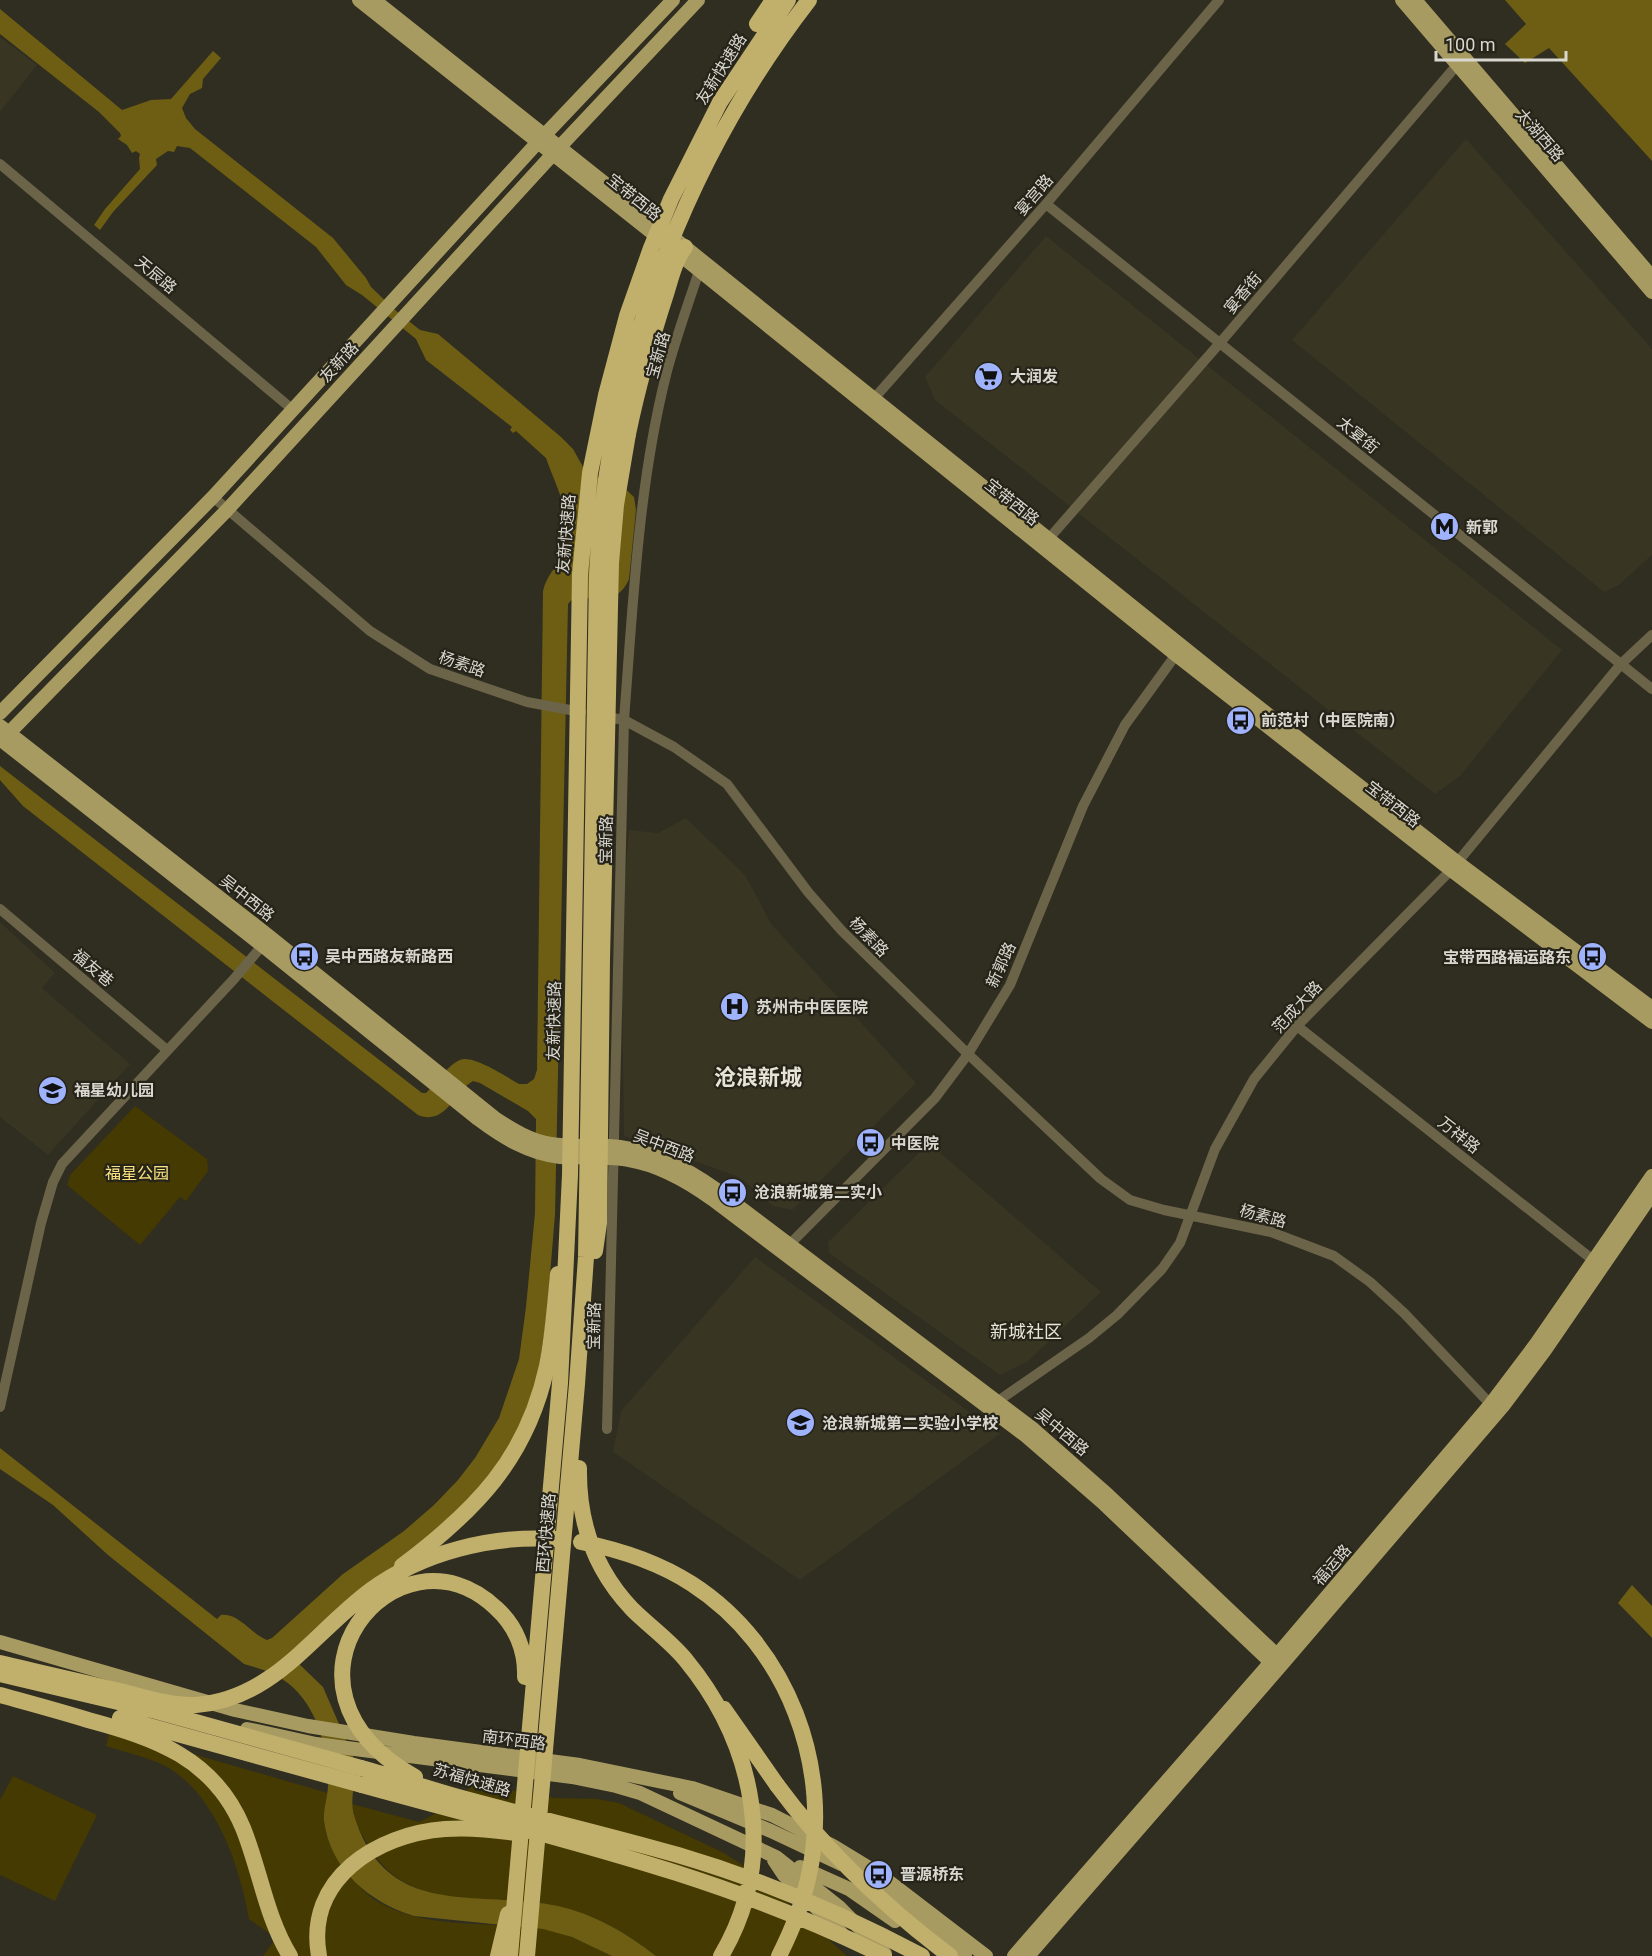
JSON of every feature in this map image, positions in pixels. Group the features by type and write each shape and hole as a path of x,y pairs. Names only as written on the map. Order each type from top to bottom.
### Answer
{"highway":[{"path":"692,154 721,82 773,0"},
{"name":"友新快速路","path":"570,1115 580,574 590,473 606,395 627,316 670,199 720,102 788,0"},
{"name":"友新快速路","path":"588,1112 598,568 602,517 613,438 642,324 666,256 706,161 785,31 809,0"},
{"path":"580,1441 593,1266 608,1156 609,611 616,505 628,434 651,341 682,250"},
{"name":"西环快速路","path":"527,1956 577,1384 586,1257 588,1112"},
{"name":"西环快速路","path":"510,1956 560,1383 570,1175 570,1115"},
{"path":"586,1257 608,1156"},
{"path":"0,1661 166,1702 195,1705 225,1700 261,1685 284,1669 373,1588 435,1541 474,1505 502,1472 525,1431 543,1381 550,1347 570,1175"},
{"path":"577,1384 580,1500 583,1523 590,1546 606,1577 618,1593 684,1658 723,1707 795,1810 829,1850 883,1902 950,1956"},
{"path":"373,1588 415,1565 471,1545 500,1539 558,1539 605,1547 654,1563 692,1584 725,1610 758,1645 781,1682 797,1715 812,1770 815,1827 809,1877 800,1908 779,1956"},
{"path":"457,1796 413,1776 378,1751 355,1723 347,1706 343,1688 344,1656 358,1622 383,1597 396,1590 417,1584 442,1582 457,1585 484,1597 501,1612 516,1634 523,1653 525,1672 524,1793"},
{"path":"684,1658 724,1718 743,1760 751,1798 754,1836 750,1878 741,1912 721,1956"},
{"name":"苏福快速路","path":"0,1674 156,1711 457,1796 629,1841 744,1877 852,1920 922,1956"},
{"name":"苏福快速路","path":"0,1686 572,1842 740,1894 801,1917 885,1956"},
{"path":"0,1695 150,1739 175,1750 206,1773 224,1794 241,1824 274,1922 290,1956"},
{"path":"319,1956 317,1938 320,1917 332,1887 357,1860 396,1839 428,1831 472,1828 572,1842"},
{"path":"498,1956 516,1881"}],"main road":[{"name":"宝带西路","path":"359,0 542,139"},
{"name":"宝带西路","path":"374,0 542,139 871,402 1044,544 1652,1022"},
{"name":"友新路","path":"0,713 213,497 376,318 673,0"},
{"name":"友新路","path":"2,736 227,510 698,0"},
{"name":"太湖西路","path":"1402,0 1461,60 1652,277"},
{"name":"太湖西路","path":"1415,0 1461,60 1652,292"},
{"name":"吴中西路","path":"2,736 267,941 463,1100 496,1119 530,1144 561,1151 608,1156 646,1153 687,1171 717,1190 785,1248 1087,1476 1277,1662"},
{"name":"宝带西路","path":"1454,866 1652,1008"},
{"name":"福运路","path":"1598,1264 1652,1176"},
{"name":"福运路","path":"1028,1956 1132,1828 1494,1408 1531,1352 1652,1194"},
{"name":"南环西路","path":"0,1642 235,1710 308,1726 580,1765 702,1792 772,1815 808,1833 879,1874 986,1956"},
{"name":"南环西路","path":"0,1661 108,1688 229,1725 316,1744 561,1776 616,1786 665,1803 773,1855 838,1907 885,1956"},
{"path":"646,1779 771,1831 854,1871 888,1893 965,1956"},
{"name":"福运路","path":"1014,1956 1132,1828"},
{"path":"773,1855 784,1875 865,1956"},
{"path":"773,1855 832,1880 868,1900 942,1956"},
{"name":"南环西路","path":"810,1884 822,1900 876,1956"}],"street":[{"name":"宴宫路","path":"871,402 1046,204 1219,0"},
{"name":"宴香街","path":"1044,544 1219,344 1461,60"},
{"name":"天辰路","path":"0,164 292,409"},
{"name":"太宴街","path":"1046,204 1652,689"},
{"name":"宝新路","path":"607,1429 608,1156 624,720 633,600 652,449 666,375 703,267"},
{"name":"杨素路","path":"213,497 370,631 430,669 526,702 624,720 674,747 727,784 831,919 886,976 1101,1179 1130,1200 1164,1210 1271,1232 1334,1256 1370,1282 1404,1313 1494,1408"},
{"name":"范成大路","path":"995,1405 1054,1364 1117,1315 1162,1269 1180,1243 1215,1149 1254,1079 1297,1026 1454,866 1621,664 1652,635"},
{"name":"新郭路","path":"785,1248 935,1098 968,1054 1011,985 1083,806 1125,724 1178,650"},
{"name":"福友巷","path":"0,909 167,1050"},
{"path":"0,1407 39,1235 53,1182 62,1164 267,941"},
{"name":"万祥路","path":"1297,1026 1598,1264"}],"shaded area":[{"path":"1505,0 1652,0 1652,161 1549,48 1525,63 1505,44 1526,24"},
{"path":"0,9 122,110 151,100 171,99 213,51 221,58 203,79 202,88 190,94 182,108 186,118 195,129 333,238 371,287 395,310 420,330 438,334 561,437 573,449 587,474 621,485 634,497 636,510 629,579 619,593 613,596 599,599 574,597 568,604 555,1214 547,1313 534,1389 518,1430 486,1484 295,1660 323,1687 355,1761 352,1802 354,1815 369,1849 388,1872 411,1886 437,1894 558,1906 585,1914 634,1940 656,1956 612,1956 572,1937 543,1929 414,1916 368,1893 344,1869 334,1854 328,1838 324,1821 328,1784 326,1755 318,1726 303,1699 277,1676 244,1664 108,1555 53,1505 0,1469 0,1448 217,1619 221,1615 234,1617 267,1640 343,1574 404,1531 434,1505 475,1458 499,1418 519,1359 535,1213 536,1119 528,1111 473,1081 443,1112 428,1117 418,1115 23,806 0,780 0,766 422,1093 426,1093 451,1066 465,1059 490,1067 519,1084 527,1084 534,1079 537,1070 543,591 568,546 570,537 566,514 546,458 516,431 513,433 510,430 512,427 426,360 416,339 362,295 346,285 316,247 190,148 177,146 174,152 168,151 156,159 157,165 113,212 100,230 94,225 140,169 140,154 136,151 132,153 127,145 118,139 121,136 120,133 99,112 0,34"},
{"path":"0,37 37,65 0,112"},
{"path":"1466,139 1652,349 1652,555 1619,585 1604,592 1292,340"},
{"path":"1046,236 1562,650 1460,776 1435,794 935,400 925,377"},
{"name":"苏州市中医医院","path":"686,818 745,875 772,925 916,1083 792,1210 773,1206 739,1177 624,1136 621,932 629,830 658,833"},
{"name":"福星幼儿园","path":"0,922 55,973 42,988 130,1064 48,1155 0,1117"},
{"path":"929,1143 1101,1292 1027,1362 1000,1375 829,1253 828,1242"},
{"name":"沧浪新城第二实验小学校","path":"755,1257 1000,1434 800,1580 613,1452 621,1411"},
{"path":"1632,1585 1652,1606 1652,1638 1618,1603"}],"green space":[{"name":"福星公园","path":"135,1106 207,1159 208,1171 186,1201 180,1197 140,1245 67,1185 70,1175"},
{"path":"110,1730 328,1793 324,1820 333,1849 362,1889 386,1906 429,1919 544,1929 571,1937 612,1956 263,1956 276,1938 249,1919 232,1855 212,1814 184,1779 167,1767 106,1746"},
{"path":"13,1776 97,1815 55,1901 0,1875 0,1800"},
{"path":"475,1784 555,1798 597,1799 619,1803 724,1853 741,1864 766,1883 847,1956 656,1956 610,1926 572,1910 533,1903 480,1900 429,1892 406,1883 386,1868 366,1841 354,1815 352,1804 419,1822 435,1814"}],"place":[{"name":"大润发","path":"989,376"},
{"name":"新郭","path":"1445,527"},
{"name":"前范村（中医院南）","path":"1240,720"},
{"name":"吴中西路友新路西","path":"304,956"},
{"name":"宝带西路福运路东","path":"1592,957"},
{"name":"苏州市中医医院","path":"735,1007"},
{"name":"福星幼儿园","path":"53,1090"},
{"name":"中医院","path":"870,1143"},
{"name":"沧浪新城第二实小","path":"733,1192"},
{"name":"沧浪新城第二实验小学校","path":"801,1423"},
{"name":"晋源桥东","path":"879,1874"}],"district":[{"name":"沧浪新城","path":"758,1077"},
{"name":"新城社区","path":"1026,1331"}]}
